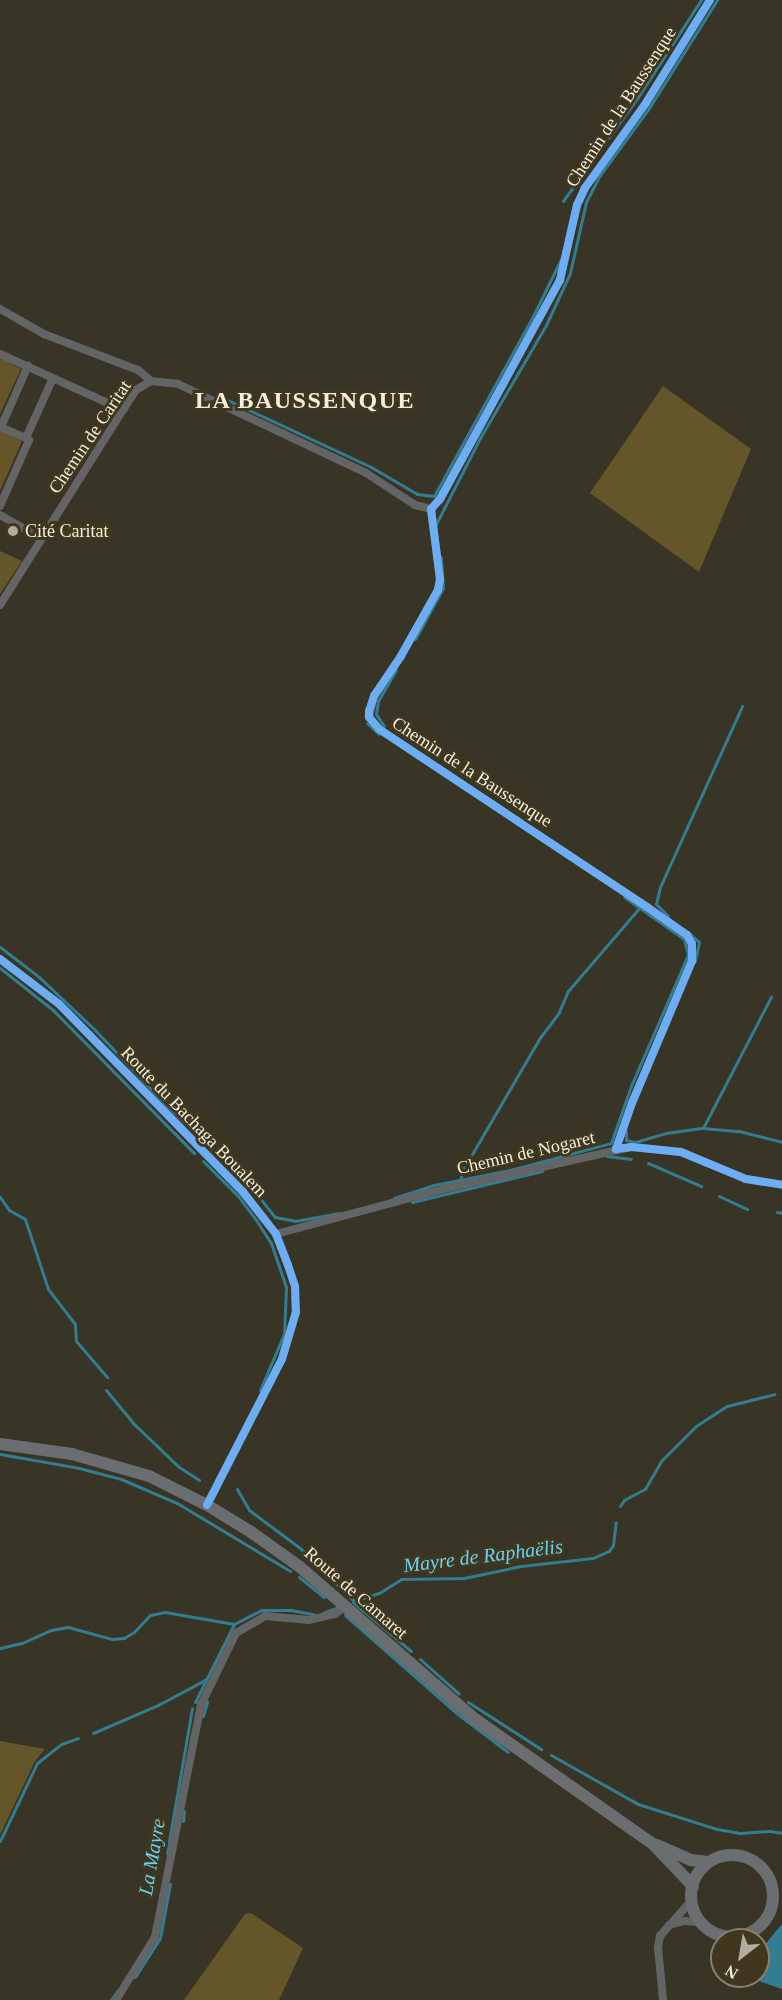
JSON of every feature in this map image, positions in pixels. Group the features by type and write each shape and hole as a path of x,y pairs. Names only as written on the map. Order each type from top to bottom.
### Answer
{"main road":[{"name":"Route de Camaret","path":"0,1444 72,1455 149,1476 207,1505 267,1542 337,1599 475,1719 652,1844 693,1886"},
{"name":"Route de Camaret","path":"652,1844 691,1860 708,1862 715,1857 735,1854 753,1860 769,1877"},
{"path":"708,1862 698,1874 693,1886 694,1912 708,1930 722,1936 743,1935 761,1923 777,1904 769,1877 782,1878"}],"street":[{"name":"Chemin de la Baussenque","path":"616,1149 632,1103 692,961 694,952 687,935 379,729 369,717 374,696 438,590 440,579 431,509 440,499 556,288 568,255 577,205 585,188 646,103 710,0"},
{"path":"0,309 44,334 138,370 151,381 178,384 366,473 415,505 431,509"},
{"path":"0,354 123,410"},
{"path":"0,506 29,440 1,427 28,366"},
{"path":"26,438 53,378"},
{"name":"Chemin de Caritat","path":"0,605 136,390 151,381"},
{"path":"0,515 42,539"},
{"name":"Route du Bachaga Boualem","path":"0,959 59,1004 243,1192 276,1234 295,1287 293,1326 272,1383 207,1505"},
{"name":"Chemin de Nogaret","path":"276,1234 448,1188 632,1147 666,1149 698,1158 746,1179 782,1185"},
{"path":"116,2000 155,1937 201,1706 236,1633 265,1616 309,1620 335,1614 337,1599"},
{"path":"663,2000 658,1947 666,1927 692,1900"},
{"path":"666,1927 684,1921 700,1922"}],"shaded area":[{"path":"0,358 21,369 0,414"},
{"path":"663,386 751,449 699,572 590,493"},
{"path":"0,430 22,441 0,491"},
{"path":"0,551 22,561 0,594"},
{"path":"0,1741 45,1749 35,1761 0,1835"},
{"path":"251,1913 303,1948 279,2000 184,2000 245,1914"}],"water":[{"path":"782,1924 782,1989 770,1985 770,1938"}],"waterway":[{"path":"563,201 638,97 701,0"},
{"path":"436,524 480,438 546,325 570,273 586,202 600,175 649,108 717,0"},
{"path":"219,396 371,467 417,494 434,496 532,318 561,259"},
{"path":"415,639 443,588 441,557"},
{"path":"384,726 376,714 378,701 396,670"},
{"path":"668,916 656,904 660,887 742,706"},
{"path":"367,723 379,734"},
{"path":"394,1198 434,1185 514,1169 611,1143 631,1086 688,955 684,939 624,897"},
{"path":"460,1180 464,1168 539,1039 559,1012 568,991 640,907"},
{"path":"689,933 699,942 695,961"},
{"path":"0,947 39,977 95,1030 167,1106 256,1193 275,1217 295,1221 339,1213"},
{"path":"0,968 53,1010 194,1153"},
{"path":"626,1131 626,1140 635,1142 666,1133 703,1128 771,997"},
{"path":"703,1128 739,1131 782,1142"},
{"path":"607,1156 631,1159"},
{"path":"203,1161 238,1196 256,1220 271,1243 286,1287 284,1334 260,1390"},
{"path":"648,1163 701,1186"},
{"path":"412,1202 542,1171"},
{"path":"719,1196 747,1209"},
{"name":"Mayre de Raphaëlis","path":"0,1197 9,1210 25,1219 48,1289 75,1324 76,1341 107,1377"},
{"path":"777,1212 782,1213"},
{"name":"Mayre de Raphaëlis","path":"106,1390 134,1424 179,1467 199,1480"},
{"name":"Mayre de Raphaëlis","path":"620,1506 624,1500 645,1489 661,1461 696,1426 727,1406 775,1394"},
{"path":"0,1454 79,1468 121,1479 177,1503 290,1571"},
{"name":"Mayre de Raphaëlis","path":"237,1489 249,1510 300,1548 353,1600"},
{"name":"Mayre de Raphaëlis","path":"354,1601 379,1593 401,1579 464,1578 521,1566 593,1558 609,1551 613,1545 616,1522"},
{"path":"299,1577 324,1597"},
{"path":"353,1602 411,1651"},
{"path":"323,1613 339,1607"},
{"path":"0,1648 22,1643 51,1630 68,1627 112,1639 124,1638 134,1632 150,1615 165,1612 234,1624 262,1610 291,1610 316,1615"},
{"path":"345,1615 459,1715 508,1752"},
{"name":"La Mayre","path":"195,1702 234,1624"},
{"path":"420,1659 459,1694"},
{"path":"93,1733 158,1705 207,1679"},
{"path":"203,1716 207,1702"},
{"path":"468,1702 541,1749"},
{"name":"La Mayre","path":"167,1853 192,1708"},
{"path":"0,1841 37,1763 61,1744 78,1738"},
{"path":"551,1755 638,1804 717,1829 740,1833 770,1831 782,1833"},
{"path":"183,1821 184,1811"},
{"path":"135,1977 160,1938 170,1884"},
{"name":"La Mayre","path":"111,2000 117,1991"}],"cycle path":[{"path":"710,0 646,103 585,188 577,205 560,280 440,499 431,509 440,579 438,590 401,656 374,696 369,717 379,729 687,935 692,944 692,961 632,1103 616,1149 632,1147 681,1152 746,1179 782,1185"},
{"path":"0,959 59,1004 243,1192 276,1234 288,1265 295,1287 296,1312 282,1359 207,1505"}],"place":[{"name":"Cité Caritat","path":"13,531"}],"district":[{"name":"LA BAUSSENQUE","path":"305,401"}]}
